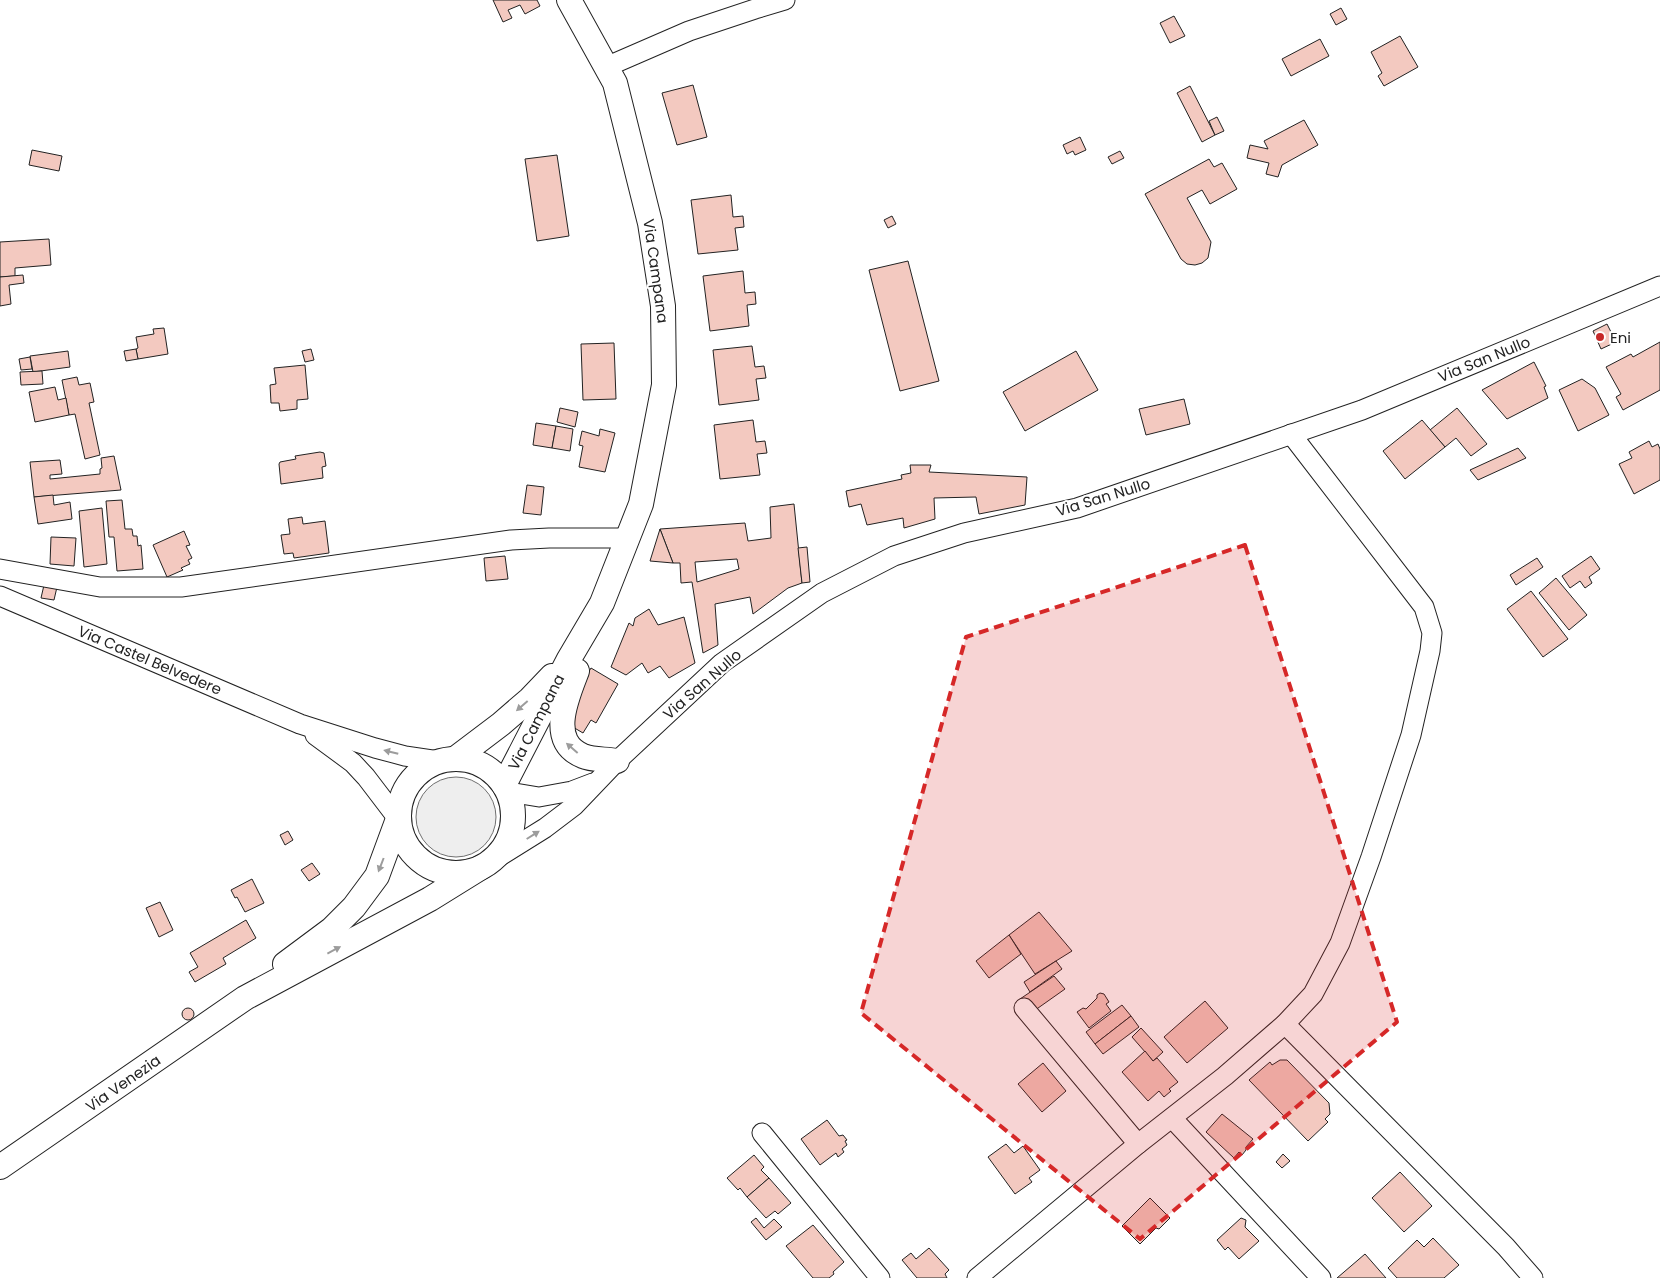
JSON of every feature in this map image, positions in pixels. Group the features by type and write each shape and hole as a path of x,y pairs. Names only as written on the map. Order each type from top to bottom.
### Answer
{"main road":[{"name":"Via Campana","path":"506,788 569,659 602,603 628,538 641,504 664,385 663,306 650,223 615,83 569,0"},
{"path":"602,603 567,697 562,717 565,742 573,750 584,756 617,761"},
{"name":"Via Campana","path":"447,759 472,760 487,767 500,778 513,807 510,837 502,850 486,864 465,873 449,873 433,869 420,861 408,849 401,835 398,820 400,800 408,783 422,769 447,759 501,724 530,699 569,659"},
{"name":"Via Venezia","path":"245,998 292,957 332,930 354,907 377,876 398,820"},
{"name":"Via Venezia","path":"0,1167 245,998 430,899 486,864"}],"street":[{"path":"606,67 689,31 785,0"},
{"name":"Via San Nullo","path":"486,864 546,828 574,806 617,761 722,663 822,593 894,556 964,533 1077,508 1362,410 1660,286"},
{"path":"976,1278 1138,1144 1225,1076 1285,1024 1313,994 1340,943 1371,857 1411,735 1430,651 1432,633 1424,607 1291,434"},
{"path":"0,569 100,587 181,587 502,541 549,538 628,538"},
{"name":"Via Castel Belvedere","path":"0,596 300,724"},
{"path":"300,724 405,756 447,759"},
{"path":"300,724 353,763 366,777 398,820"},
{"name":"Via San Nullo","path":"506,788 539,797 572,791 595,783"},
{"path":"1024,1008 1138,1144"},
{"path":"1285,1024 1506,1247 1533,1278"},
{"path":"1172,1118 1321,1278"},
{"path":"762,1132 880,1278"}],"highlighted area":[{"path":"1245,545 1397,1022 1140,1239 861,1013 966,637"}],"shaded area":[{"path":"456,777 471,780 484,789 493,802 496,817 493,832 484,845 471,854 456,857 441,854 428,845 419,832 416,817 419,802 428,789 441,780"}],"building":[{"path":"493,0 537,0 540,6 525,14 520,5 508,10 512,18 503,22"},
{"path":"1341,8 1347,19 1336,25 1330,14"},
{"path":"1174,16 1185,36 1170,43 1160,23"},
{"path":"1400,36 1418,67 1384,86 1378,76 1382,73 1371,52"},
{"path":"1320,39 1329,56 1291,76 1282,59"},
{"path":"693,85 707,137 677,145 662,93"},
{"path":"1190,86 1215,135 1202,142 1177,93"},
{"path":"1217,117 1224,131 1215,135 1209,121"},
{"path":"1304,120 1318,145 1282,165 1278,177 1266,174 1269,163 1247,158 1250,145 1268,149 1264,141"},
{"path":"1080,137 1086,150 1075,155 1073,151 1067,154 1063,145"},
{"path":"32,150 62,156 59,171 29,165"},
{"path":"1120,151 1124,158 1112,164 1108,157"},
{"path":"557,155 569,236 537,241 525,159"},
{"path":"1209,159 1214,167 1222,163 1237,189 1210,204 1202,190 1187,198 1211,242 1208,258 1202,263 1195,265 1187,264 1181,259 1145,194"},
{"path":"731,195 733,217 743,216 744,227 735,228 738,250 698,254 691,200"},
{"path":"892,216 896,224 888,228 884,220"},
{"path":"49,239 51,265 15,268 15,276 0,277 0,242"},
{"path":"908,261 939,381 900,391 869,270"},
{"path":"743,271 745,293 755,292 756,304 747,305 749,326 710,331 703,276"},
{"path":"23,275 24,283 9,285 11,304 0,306 0,277"},
{"path":"1607,324 1616,342 1601,349 1593,331"},
{"path":"164,328 168,354 138,359 136,337 154,334 153,329"},
{"path":"1660,342 1660,390 1623,410 1616,397 1621,394 1606,367 1631,354 1633,357"},
{"path":"614,343 616,399 583,400 581,344"},
{"path":"752,346 755,367 764,366 766,378 756,379 759,400 719,405 713,350"},
{"path":"136,349 138,359 126,361 124,351"},
{"path":"311,349 314,360 305,362 302,351"},
{"path":"68,351 70,367 33,372 30,356"},
{"path":"1076,351 1098,390 1025,431 1003,392"},
{"path":"30,357 32,369 21,370 19,359"},
{"path":"1534,362 1546,386 1544,387 1548,398 1507,419 1482,390"},
{"path":"305,365 308,399 297,400 297,409 280,411 279,403 271,403 270,385 276,384 274,368"},
{"path":"42,371 43,384 21,385 20,372"},
{"path":"77,377 79,385 90,383 94,402 89,403 100,455 85,459 75,414 69,415 62,380"},
{"path":"1582,379 1595,388 1609,415 1578,431 1559,390"},
{"path":"55,387 58,400 66,398 69,415 35,422 29,392"},
{"path":"1184,399 1190,424 1146,435 1139,409"},
{"path":"560,408 578,412 575,427 557,422"},
{"path":"1457,408 1487,444 1471,456 1456,438 1445,447 1430,430"},
{"path":"753,420 756,442 765,441 767,453 757,454 760,475 720,479 714,425"},
{"path":"1422,420 1445,447 1405,479 1383,451"},
{"path":"536,423 556,426 552,448 533,445"},
{"path":"556,426 573,429 570,451 552,448"},
{"path":"600,429 615,433 605,472 579,467 583,446 579,445 582,431 599,436"},
{"path":"1649,441 1652,447 1658,444 1660,449 1660,480 1634,494 1619,464 1632,458 1629,452"},
{"path":"1518,448 1526,458 1478,480 1470,470"},
{"path":"324,453 326,466 322,467 323,478 281,484 280,462 296,459 295,456"},
{"path":"114,456 121,490 34,497 30,462 60,460 62,474 50,475 50,479 100,474 100,469 102,468 101,458"},
{"path":"910,465 931,465 929,472 1027,477 1025,505 979,514 976,497 934,498 935,519 904,528 903,518 867,525 861,504 849,507 846,491 902,479 901,475 911,473"},
{"path":"527,485 544,487 541,515 523,513"},
{"path":"53,495 54,505 70,502 72,519 38,524 34,497"},
{"path":"122,500 125,529 132,529 133,536 137,536 138,546 141,545 143,569 117,571 114,537 109,537 106,501"},
{"path":"794,504 802,583 788,588 753,614 750,597 715,604 718,645 703,653 692,582 681,583 680,563 673,563 660,529 745,523 748,541 771,538 770,507","holes":["737,559 739,569 697,582 695,562"]},
{"path":"102,508 107,564 84,567 79,511"},
{"path":"302,517 303,524 325,521 329,553 294,558 293,553 284,554 281,535 290,534 288,519"},
{"path":"660,529 673,563 650,561"},
{"path":"184,531 190,545 186,546 192,558 188,560 190,564 181,568 183,570 167,577 153,545"},
{"path":"51,537 76,538 74,566 50,564"},
{"path":"807,547 810,582 802,583 798,548"},
{"path":"505,556 508,579 486,581 484,558"},
{"path":"1591,556 1600,569 1589,577 1592,583 1585,588 1580,581 1570,588 1562,576"},
{"path":"1537,558 1543,567 1516,585 1510,575"},
{"path":"1556,578 1587,615 1569,630 1539,593"},
{"path":"44,585 57,587 54,600 41,598"},
{"path":"1531,591 1568,639 1543,657 1507,609"},
{"path":"649,609 658,625 684,617 695,663 669,678 660,666 648,673 642,663 626,675 611,667 629,623 633,626 635,618"},
{"path":"591,668 618,684 596,723 591,720 583,733 566,723 569,706"},
{"path":"288,831 293,840 285,845 280,835"},
{"path":"312,863 320,874 309,881 301,870"},
{"path":"252,879 264,903 245,912 231,890"},
{"path":"160,902 173,930 159,937 146,908"},
{"path":"1039,912 1072,951 1035,974 1009,935"},
{"path":"246,920 256,938 223,958 226,964 195,982 189,972 198,967 190,953"},
{"path":"1009,935 1021,954 989,978 976,961"},
{"path":"1056,961 1062,969 1030,992 1024,982"},
{"path":"1054,976 1065,989 1031,1013 1020,999"},
{"path":"1100,993 1104,994 1109,1002 1106,1004 1111,1011 1089,1028 1077,1012 1083,1008 1086,1009"},
{"path":"1205,1001 1228,1028 1187,1063 1164,1037"},
{"path":"1122,1005 1131,1016 1095,1044 1086,1032"},
{"path":"188,1008 194,1014 188,1020 182,1014"},
{"path":"1131,1016 1139,1027 1103,1054 1095,1044"},
{"path":"1141,1028 1163,1052 1153,1061 1132,1037"},
{"path":"1145,1051 1153,1061 1157,1058 1178,1082 1169,1089 1171,1091 1164,1097 1159,1091 1148,1101 1122,1072"},
{"path":"1280,1060 1287,1060 1329,1103 1330,1114 1325,1119 1328,1122 1308,1141 1249,1080 1270,1062 1272,1065"},
{"path":"1043,1063 1066,1091 1042,1112 1018,1084"},
{"path":"1222,1114 1253,1139 1242,1155 1239,1152 1234,1158 1206,1132"},
{"path":"827,1120 839,1136 843,1135 847,1140 845,1141 847,1145 842,1149 844,1152 838,1157 836,1153 820,1165 801,1139"},
{"path":"1006,1144 1014,1153 1023,1146 1040,1170 1029,1178 1032,1182 1015,1194 988,1157"},
{"path":"1283,1154 1290,1161 1282,1168 1276,1162"},
{"path":"754,1155 764,1167 761,1170 769,1178 747,1197 740,1188 738,1190 727,1178"},
{"path":"1400,1172 1432,1206 1404,1232 1372,1198"},
{"path":"769,1178 791,1203 778,1214 775,1211 766,1218 747,1197"},
{"path":"1150,1198 1170,1218 1159,1229 1156,1228 1140,1244 1122,1226"},
{"path":"756,1218 764,1228 774,1219 782,1227 766,1240 751,1222"},
{"path":"1241,1218 1246,1220 1245,1227 1259,1241 1239,1259 1228,1247 1225,1250 1217,1240"},
{"path":"813,1225 844,1262 829,1278 813,1278 786,1246"},
{"path":"1433,1238 1459,1265 1444,1278 1397,1278 1388,1268 1417,1240 1424,1247"},
{"path":"929,1248 949,1270 945,1274 947,1278 917,1278 902,1260 911,1253 916,1259"},
{"path":"1365,1254 1386,1278 1337,1278"}],"place":[{"name":"Eni","path":"1600,337"}]}
